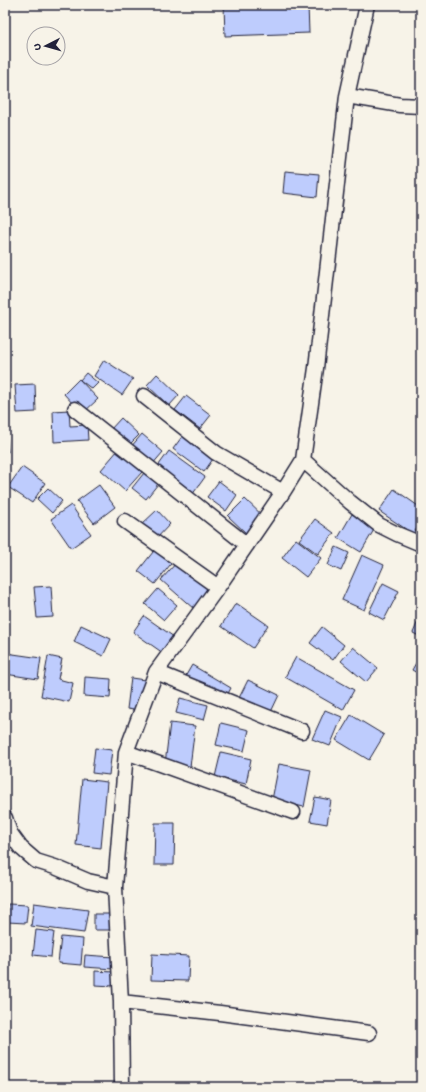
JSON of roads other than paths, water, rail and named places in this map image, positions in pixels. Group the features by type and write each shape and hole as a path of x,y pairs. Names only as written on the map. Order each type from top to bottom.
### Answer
{"street":[{"path":"122,1087 121,1002 115,887 126,752 156,672 218,587 303,460 316,368 347,96 367,5"},
{"path":"347,96 400,105 421,106"},
{"path":"144,396 216,453 283,492"},
{"path":"75,409 247,545"},
{"path":"303,460 366,515 397,534 421,544"},
{"path":"125,521 218,587"},
{"path":"156,672 302,731"},
{"path":"126,752 293,812"},
{"path":"5,818 10,833 21,848 36,861 55,867 88,881 115,887"},
{"path":"121,1002 220,1013 369,1033"}]}
